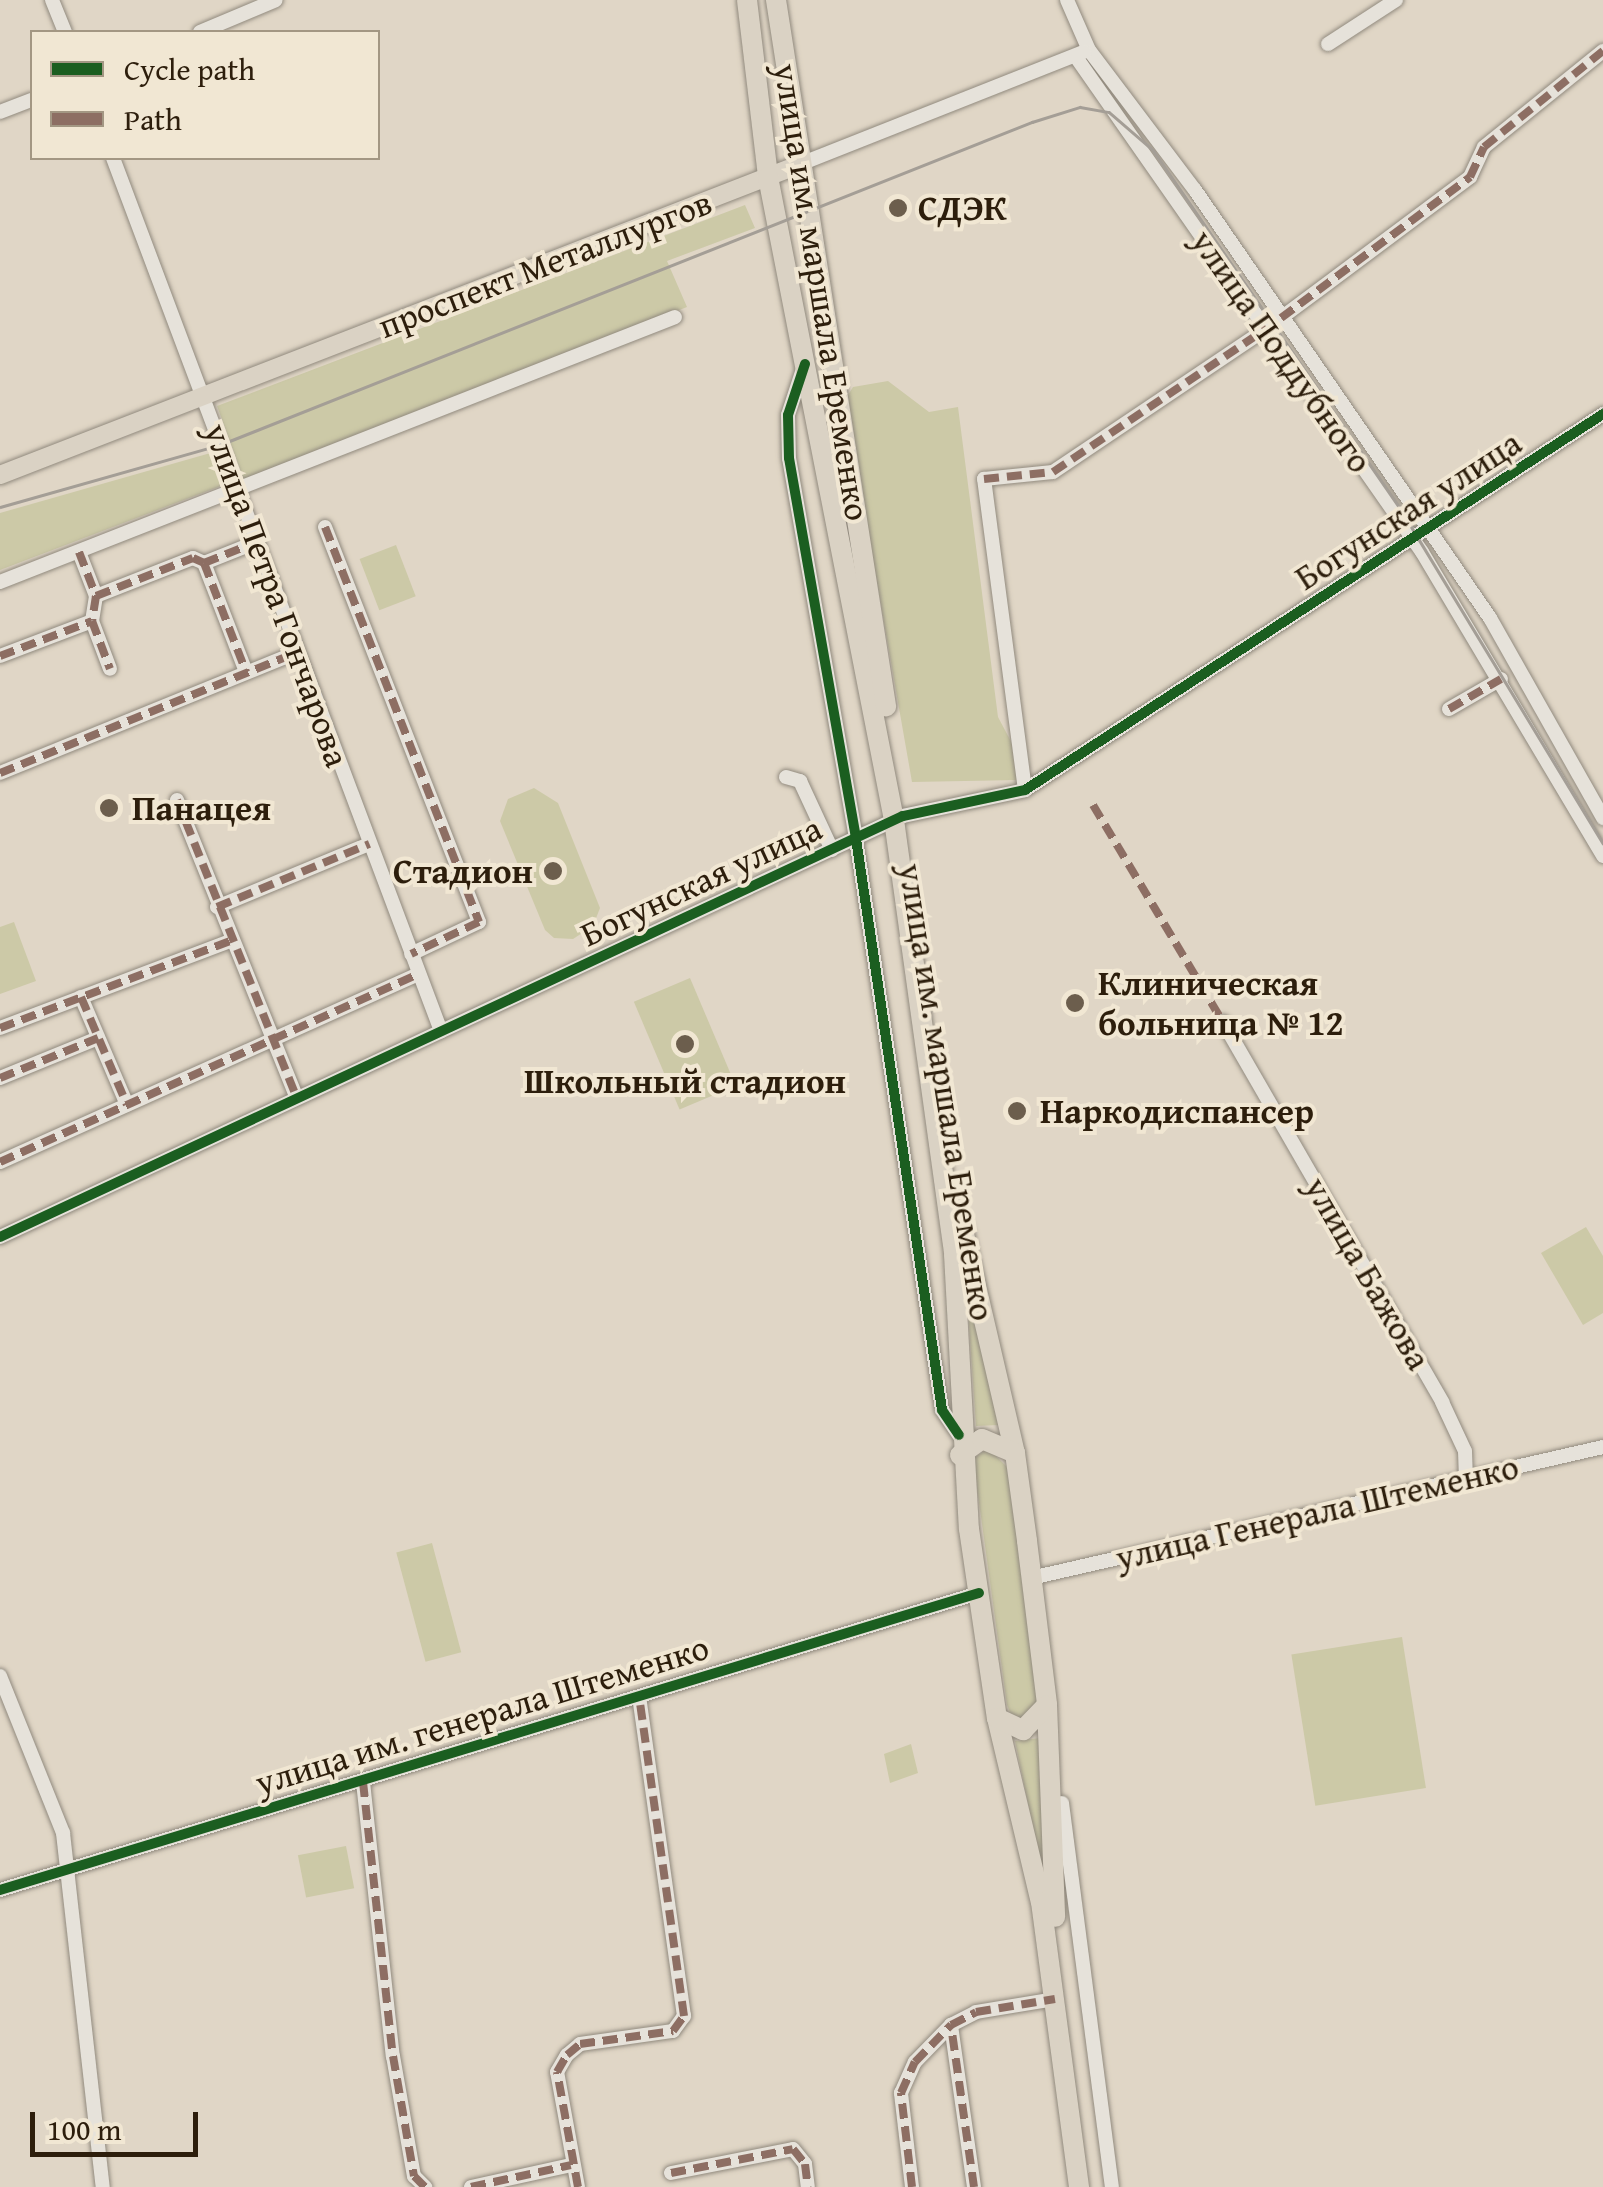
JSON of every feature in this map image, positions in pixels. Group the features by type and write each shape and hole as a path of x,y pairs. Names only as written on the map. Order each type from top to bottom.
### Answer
{"highway":[{"name":"улица им. маршала Еременко","path":"746,0 768,177 898,818 966,1247 1015,1454 1047,1705 1053,1902 1090,2187"},
{"name":"улица им. маршала Еременко","path":"776,0 798,165 833,360 954,1254 959,1445 979,1593 997,1718 1041,1902 1080,2187"},
{"path":"748,32 770,23 781,27"},
{"path":"805,364 815,368 833,360"},
{"path":"959,1445 982,1439 1015,1454"},
{"path":"997,1718 1023,1730 1047,1705"}],"main road":[{"name":"проспект Металлургов","path":"0,474 798,165"}],"street":[{"path":"52,0 64,30"},
{"path":"205,30 276,0"},
{"path":"1067,0 1082,53"},
{"path":"1328,44 1396,0"},
{"path":"1281,318 1470,177 1484,147 1603,51"},
{"name":"улица Поддубного","path":"1082,53 1152,134 1490,618 1603,818"},
{"name":"улица Поддубного","path":"1082,53 1413,540 1501,679 1603,856"},
{"name":"проспект Металлургов","path":"798,165 1082,53"},
{"path":"0,112 30,101"},
{"name":"улица Петра Гончарова","path":"115,160 206,397 254,542 441,1031"},
{"path":"0,582 418,420 432,408 675,317"},
{"path":"1026,790 984,479 1053,472 1267,328"},
{"path":"805,364 788,415 789,458 856,839 942,1410 959,1445"},
{"name":"Богунская улица","path":"0,1237 898,818 1026,790 1603,414"},
{"path":"325,528 478,922 412,954"},
{"path":"204,563 254,542"},
{"path":"79,552 96,596 92,620 110,669"},
{"path":"96,596 193,558 204,563 246,672"},
{"path":"0,656 92,620"},
{"path":"0,773 296,653"},
{"path":"1450,709 1501,679"},
{"path":"786,777 800,781 832,850"},
{"path":"177,800 230,941 297,1098"},
{"path":"217,907 369,844"},
{"path":"0,1028 230,941"},
{"path":"0,1162 419,974"},
{"path":"81,997 127,1105"},
{"name":"улица Бажова","path":"1223,1022 1442,1402 1465,1451 1466,1478"},
{"path":"0,1078 98,1038"},
{"name":"улица Генерала Штеменко","path":"1031,1578 1603,1447"},
{"name":"улица им. генерала Штеменко","path":"0,1890 979,1593"},
{"path":"0,1676 64,1833 102,2187"},
{"path":"578,2187 557,2072 567,2055 580,2044 673,2031 684,2016 640,1697"},
{"path":"363,1782 393,2056 414,2176 425,2187"},
{"path":"1062,1803 1112,2187"},
{"path":"912,2187 901,2093 916,2062 951,2025 976,2012 1055,1999"},
{"path":"951,2025 974,2187"},
{"path":"671,2173 793,2148 804,2164 808,2187"},
{"path":"471,2187 571,2165"}],"shaded area":[{"path":"745,205 755,228 667,261 687,307 244,480 217,406"},
{"path":"888,381 929,412 958,407 998,717 1026,770 1017,780 912,782 845,400 853,387"},
{"path":"214,452 226,484 0,570 0,513"},
{"path":"396,545 416,596 379,610 360,559"},
{"name":"Стадион","path":"534,788 558,803 600,908 593,926 573,939 554,938 545,930 500,821 508,799"},
{"path":"14,922 36,981 0,994 0,927"},
{"name":"Школьный стадион","path":"690,978 736,1086 680,1110 634,1002"},
{"path":"1586,1227 1603,1256 1603,1313 1583,1325 1541,1253"},
{"path":"968,1310 974,1310 998,1425 976,1426"},
{"path":"988,1448 1007,1467 1040,1701 1025,1719 1012,1717 1007,1705 973,1459"},
{"path":"432,1543 461,1652 426,1662 396,1553"},
{"path":"1402,1637 1426,1788 1315,1806 1291,1655"},
{"path":"1040,1738 1046,1865 1041,1867 1015,1741"},
{"path":"911,1744 918,1773 890,1783 884,1754"},
{"path":"346,1846 354,1888 306,1898 298,1855"}],"tram line":[{"path":"0,507 222,444 1032,122 1080,107 1109,112 1153,150 1403,513 1603,843"}],"marked path":[{"path":"1281,318 1470,177 1484,147 1603,51"},
{"path":"984,479 1053,472 1267,328"},
{"path":"325,527 479,922 411,954"},
{"path":"204,563 254,543"},
{"path":"79,552 96,596 92,621 110,669"},
{"path":"96,596 193,558 204,563 246,672"},
{"path":"0,656 92,621"},
{"path":"0,773 296,653"},
{"path":"1449,709 1501,679"},
{"path":"177,800 297,1098"},
{"path":"1093,805 1223,1022"},
{"path":"217,907 369,844"},
{"path":"0,1028 230,941"},
{"path":"0,1162 419,974"},
{"path":"81,997 127,1105"},
{"path":"0,1078 98,1038"},
{"path":"578,2187 557,2072 567,2055 580,2044 673,2031 684,2016 639,1697"},
{"path":"363,1782 393,2056 414,2176 425,2187"},
{"path":"974,2187 951,2025 976,2012 1055,1999"},
{"path":"912,2187 901,2093 915,2062 951,2025"},
{"path":"671,2173 793,2149 805,2164 808,2187"},
{"path":"471,2187 571,2165"}],"cycle path":[{"path":"805,364 788,415 789,458 856,839 942,1410 959,1435"},
{"path":"0,1237 903,816 1025,790 1603,414"},
{"path":"0,1890 979,1593"}],"place":[{"name":"СДЭК","path":"898,208"},
{"name":"Панацея","path":"109,808"},
{"name":"Стадион","path":"553,871"},
{"name":"Клиническая больница № 12","path":"1075,1003"},
{"name":"Школьный стадион","path":"685,1044"},
{"name":"Наркодиспансер","path":"1017,1111"}]}
